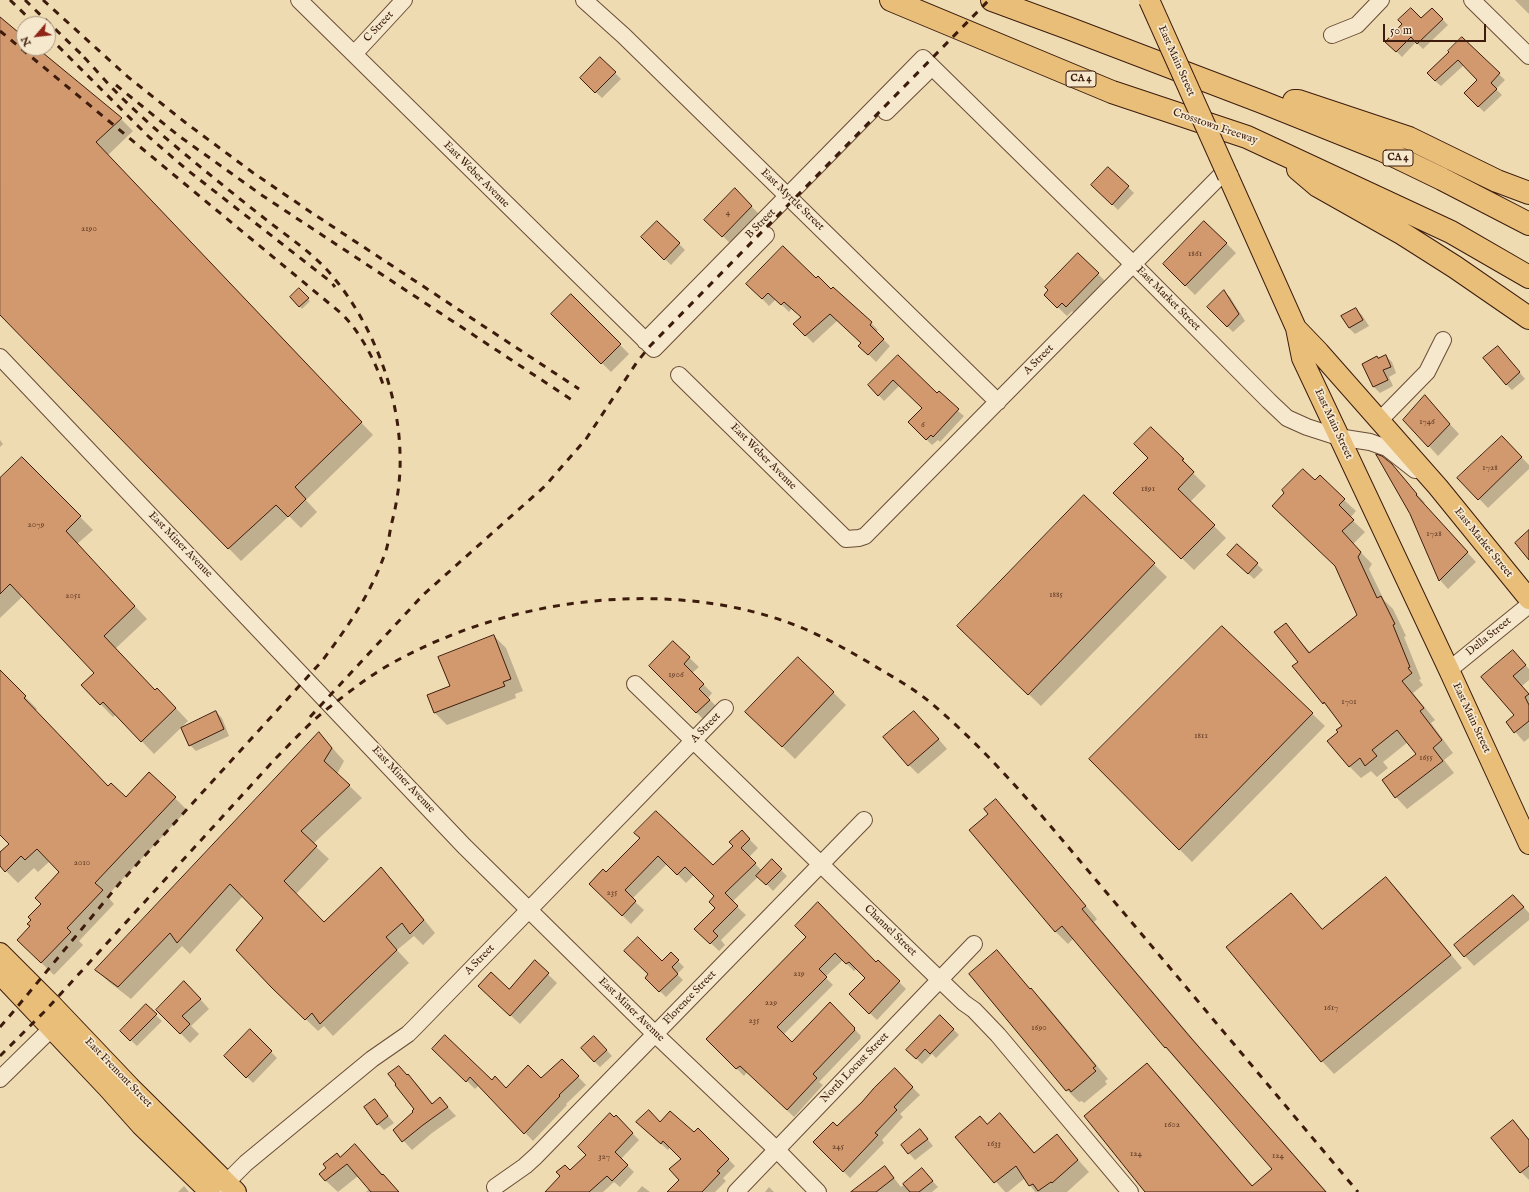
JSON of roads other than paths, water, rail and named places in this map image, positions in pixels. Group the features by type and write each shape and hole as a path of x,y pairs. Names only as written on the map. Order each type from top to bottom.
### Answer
{"highway":[{"name":"Crosstown Freeway","path":"891,0 1112,92 1247,137 1275,149 1451,232 1529,277"},
{"name":"CA 4","path":"992,0 1262,102 1382,150 1529,224"},
{"path":"1262,102 1298,101 1409,138 1497,181 1529,193"},
{"path":"1275,149 1318,186 1403,234 1455,267 1529,318"}],"main road":[{"name":"East Main Street","path":"1149,0 1296,328 1302,358 1529,844"},
{"name":"East Market Street","path":"1296,328 1438,487 1529,599"},
{"name":"East Fremont Street","path":"0,953 51,1004 227,1189"},
{"name":"East Fremont Street","path":"0,974 141,1124 210,1192"}],"street":[{"name":"East Weber Avenue","path":"299,0 649,345"},
{"name":"C Street","path":"354,54 404,0"},
{"name":"East Myrtle Street","path":"584,0 624,36 998,402"},
{"path":"1332,35 1357,25 1381,0"},
{"path":"1472,0 1529,56"},
{"name":"B Street","path":"649,345 928,62"},
{"name":"East Market Street","path":"928,62 1287,418 1306,427 1338,437 1370,442 1387,448 1438,487"},
{"name":"A Street","path":"846,539 865,536 1133,264 1226,173"},
{"path":"1379,421 1427,372 1443,340"},
{"name":"East Miner Avenue","path":"0,357 464,846 655,1034 777,1150 818,1192"},
{"name":"East Weber Avenue","path":"679,375 846,539"},
{"name":"Della Street","path":"1449,670 1529,605"},
{"name":"Channel Street","path":"635,684 940,980 964,1003 974,1010 998,1035 1130,1192"},
{"name":"A Street","path":"227,1189 246,1163 372,1059 408,1034 725,708"},
{"name":"Florence Street","path":"495,1187 525,1166 536,1156 864,820"},
{"name":"North Locust Street","path":"736,1192 974,944"},
{"path":"0,1080 52,1028"}],"railway":[{"path":"10,0 27,16"},
{"path":"25,0 81,54"},
{"path":"43,0 128,77 186,123 252,172 579,389"},
{"path":"310,717 423,595 545,486 586,439 637,362 650,346 989,0"},
{"path":"0,31 342,314 368,349 385,390"},
{"path":"56,44 149,137 186,169 331,282 335,287"},
{"path":"0,1027 119,884 322,661 331,649 365,598 385,553 397,500 399,482 400,454 398,431 395,408 389,384 372,339 361,317 334,278 300,246 154,128 119,95 77,50"},
{"path":"116,85 179,136 263,196 572,400"},
{"path":"0,1056 46,1010 276,758 316,718 373,675 387,666 430,644 475,626 522,613 569,604 598,601 627,599 686,600 744,610 773,617 800,627 860,657 908,686 931,703 982,750 1029,801 1358,1192"}]}
